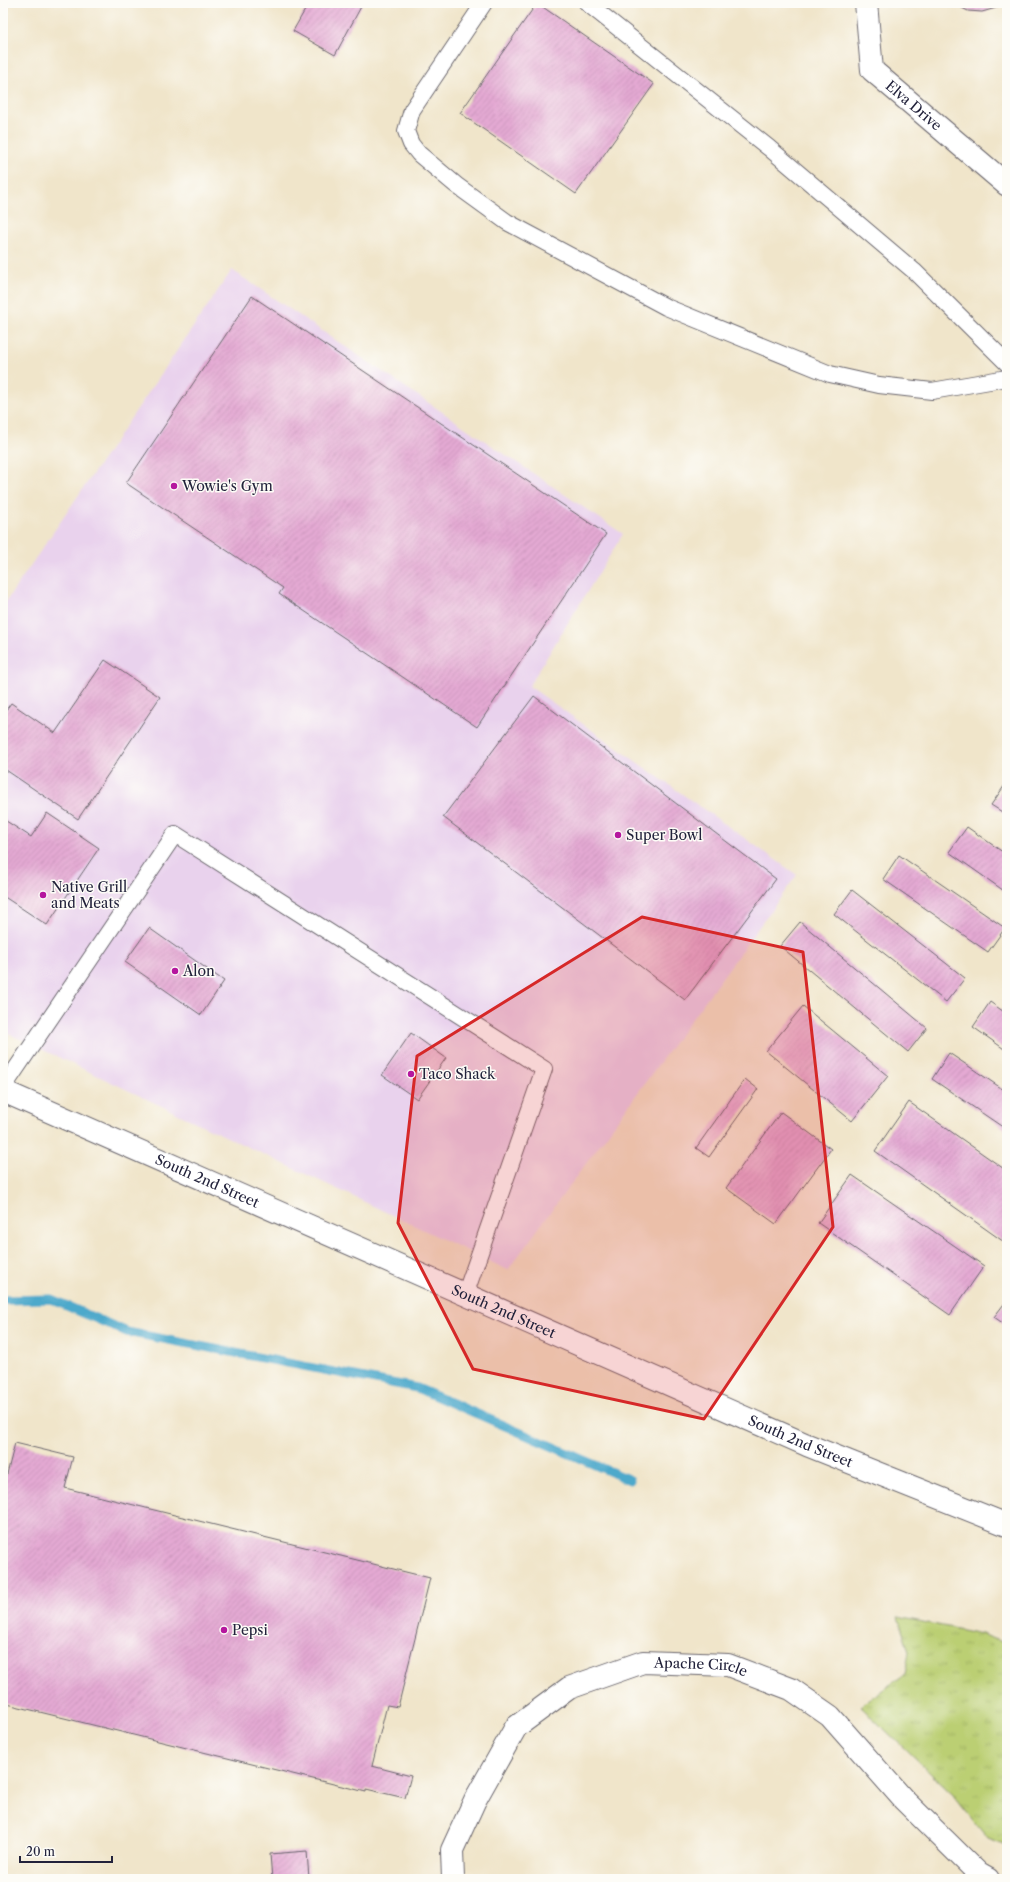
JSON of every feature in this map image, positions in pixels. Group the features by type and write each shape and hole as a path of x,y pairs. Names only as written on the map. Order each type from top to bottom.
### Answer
{"main road":[{"name":"Elva Drive","path":"866,3 872,70 1007,185"},
{"name":"South 2nd Street","path":"3,1091 807,1445 1007,1525"},
{"name":"Apache Circle","path":"453,1879 452,1850 475,1800 516,1727 568,1688 643,1662 728,1665 791,1689 830,1716 904,1800 979,1874 988,1879"}],"lane":[{"path":"484,3 412,110 406,131 411,144 419,154 462,190 507,222 660,304 830,374 879,385 932,391 1007,378"},
{"path":"587,3 769,148 914,271 1007,363"},
{"path":"3,1088 175,834 544,1069 465,1295"}],"highlighted area":[{"path":"642,917 803,952 833,1227 704,1419 473,1369 398,1223 417,1056"}],"shaded area":[{"path":"232,270 623,534 529,686 797,875 508,1270 3,1031 3,606"}],"green space":[{"path":"898,1617 982,1634 1007,1644 1007,1846 988,1839 952,1794 860,1706 905,1674 909,1652"}],"building":[{"path":"309,3 363,3 335,55 293,31"},
{"path":"537,3 654,84 576,194 460,113"},
{"path":"952,3 1002,3 996,8 982,12 968,11"},
{"path":"252,296 606,534 477,727 279,594 283,588 126,483"},
{"path":"105,660 160,697 78,819 3,768 3,714 11,703 55,733"},
{"path":"534,696 776,879 685,1000 443,817"},
{"path":"1007,782 1007,815 991,805"},
{"path":"47,813 99,848 47,925 3,896 3,819 31,837"},
{"path":"967,827 1007,855 1007,893 949,852"},
{"path":"899,855 1005,928 988,952 883,879"},
{"path":"852,890 965,978 946,1002 834,914"},
{"path":"800,922 927,1028 908,1052 780,946"},
{"name":"Alon","path":"149,928 224,981 201,1015 125,962"},
{"path":"990,1002 1007,1014 1007,1051 973,1027"},
{"path":"803,1006 888,1076 852,1121 766,1051"},
{"path":"411,1033 446,1058 417,1099 382,1075"},
{"path":"949,1053 1007,1092 1007,1130 932,1079"},
{"path":"745,1079 758,1089 709,1157 696,1148"},
{"path":"909,1102 1007,1171 1007,1244 875,1151"},
{"path":"781,1112 831,1149 776,1224 726,1188"},
{"path":"852,1175 984,1266 950,1315 818,1223"},
{"path":"1007,1300 1007,1326 994,1317"},
{"path":"15,1443 73,1457 65,1488 430,1578 398,1707 387,1705 372,1766 411,1776 405,1798 366,1789 366,1792 3,1703 3,1473 7,1474"},
{"path":"307,1851 309,1879 272,1879 270,1854"}],"waterway":[{"path":"3,1300 51,1299 127,1332 417,1388 630,1480"}],"place":[{"name":"Wowie's Gym","path":"174,486"},
{"name":"Super Bowl","path":"618,835"},
{"name":"Native Grill and Meats","path":"43,895"},
{"name":"Alon","path":"175,971"},
{"name":"Taco Shack","path":"411,1074"},
{"name":"Pepsi","path":"224,1630"}]}
